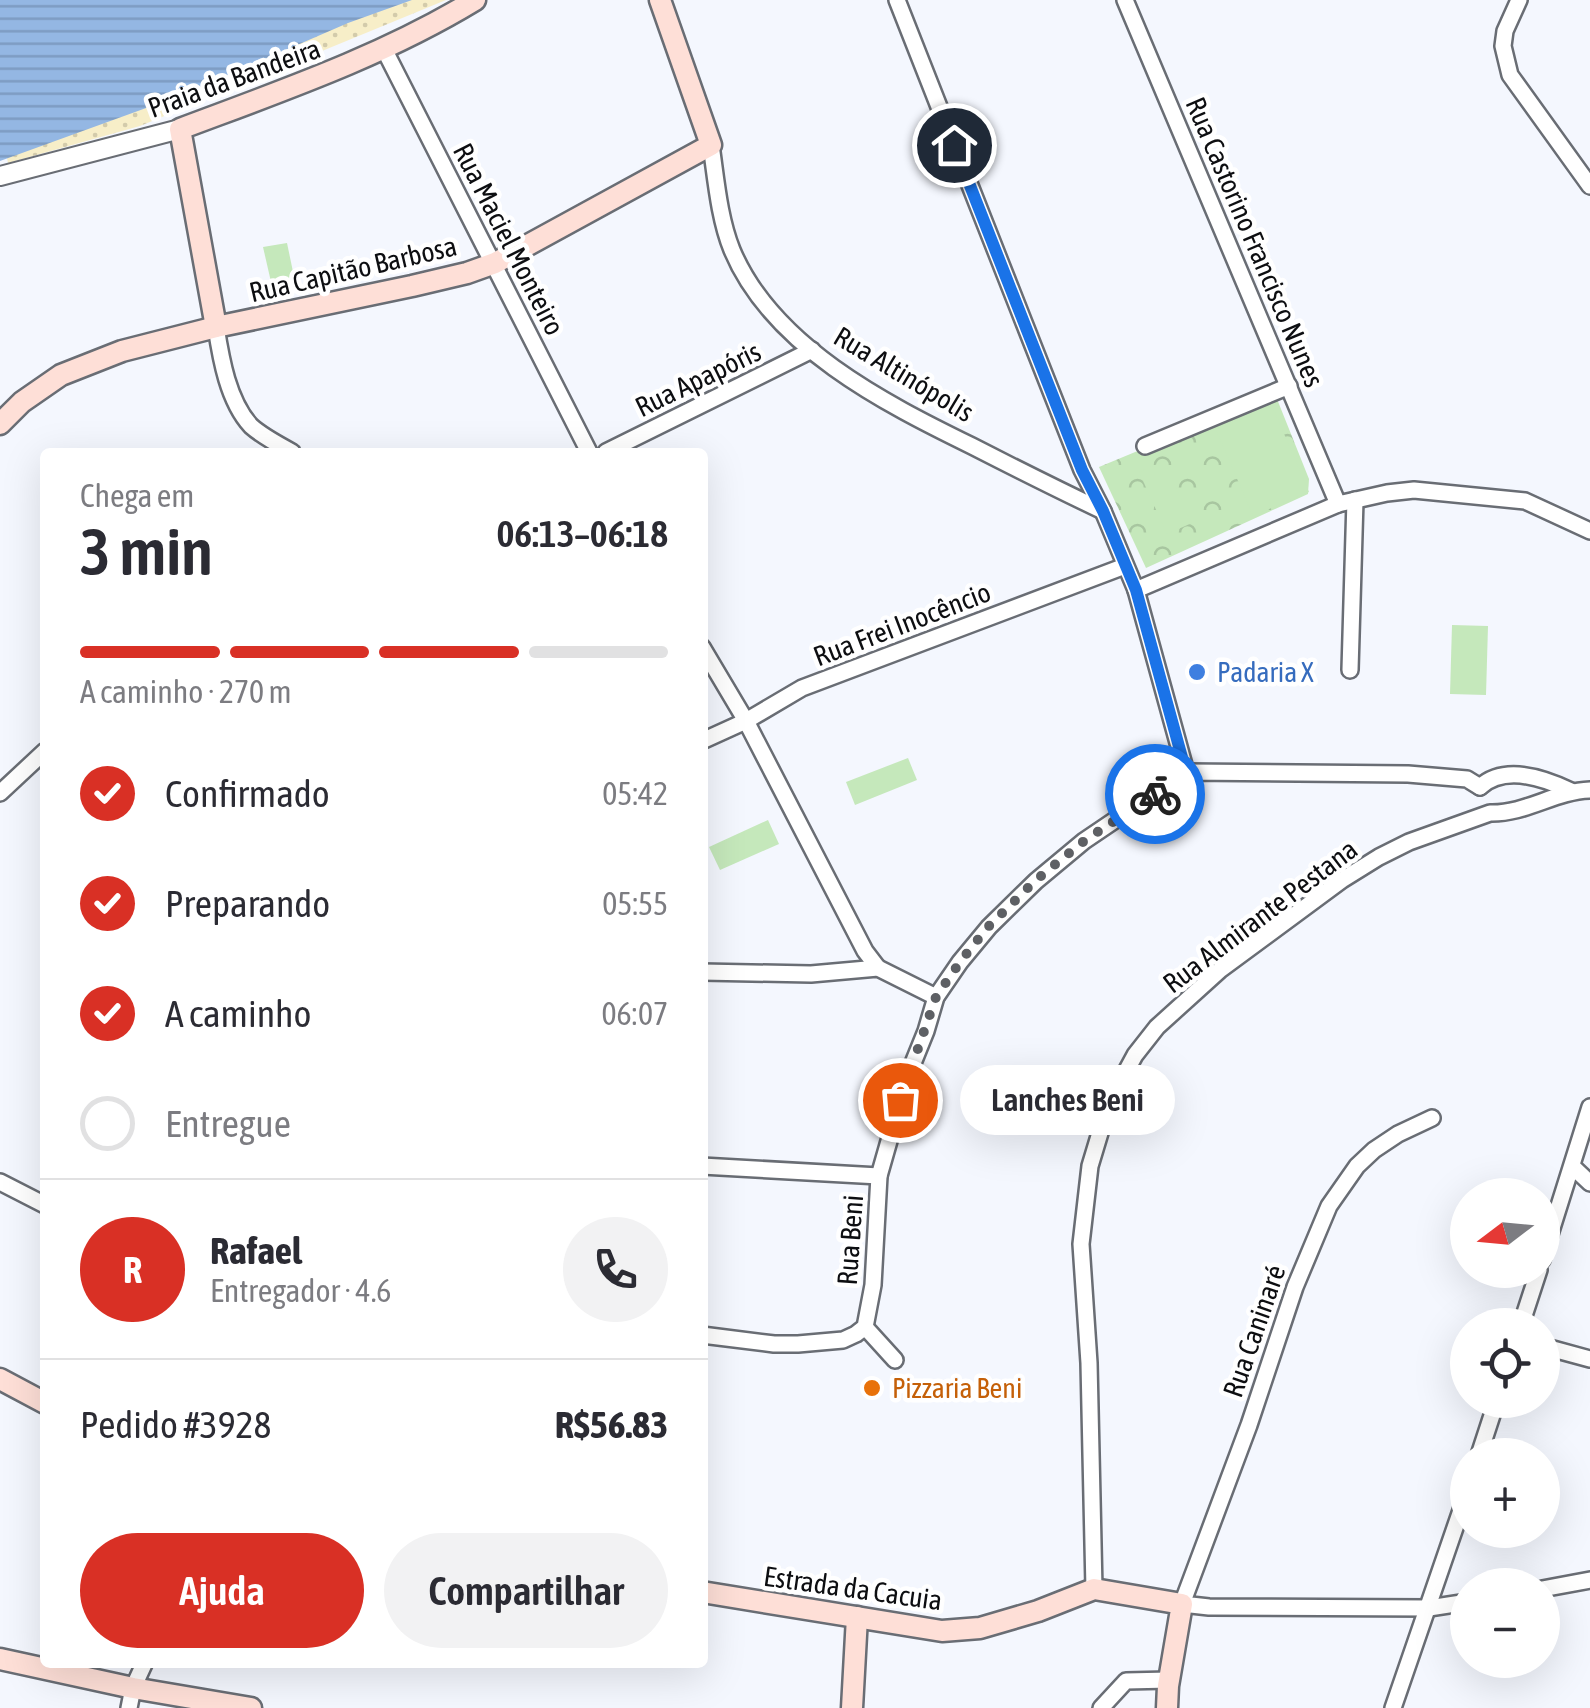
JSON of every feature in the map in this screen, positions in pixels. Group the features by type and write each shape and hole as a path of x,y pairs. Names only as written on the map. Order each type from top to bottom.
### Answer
{"main road":[{"name":"Praia da Bandeira","path":"180,130 384,49 475,0"},
{"name":"Rua Altinópolis","path":"660,0 711,145"},
{"path":"180,130 216,327"},
{"name":"Rua Capitão Barbosa","path":"0,424 22,402 61,375 122,351 412,286 495,263 711,145"},
{"path":"0,1379 40,1401"},
{"name":"Estrada da Cacuia","path":"708,1593 942,1631 980,1628 1094,1590 1182,1604"},
{"path":"1167,1708 1182,1604"},
{"path":"852,1708 857,1617"},
{"path":"0,1660 131,1698 250,1708"}],"street":[{"path":"896,0 1082,470 1136,590 1186,772 1408,774 1467,779 1480,787"},
{"name":"Rua Castorino Francisco Nunes","path":"1125,0 1338,504"},
{"path":"1519,0 1502,46 1510,75 1590,186"},
{"name":"Rua Maciel Monteiro","path":"384,49 587,448"},
{"name":"Praia da Bandeira","path":"0,176 180,130"},
{"name":"Rua Altinópolis","path":"711,145 732,249 770,310 812,350 846,377 906,413 1103,511"},
{"path":"216,327 224,371 251,426 286,448"},
{"name":"Rua Apapóris","path":"614,448 812,350"},
{"path":"1146,446 1289,386"},
{"path":"1136,590 1338,504 1414,490 1524,501 1590,530"},
{"path":"1350,670 1355,500"},
{"name":"Rua Frei Inocêncio","path":"708,738 802,688 1125,566"},
{"path":"708,657 746,721 865,951 878,968 936,997"},
{"path":"0,793 40,755"},
{"name":"Rua Beni","path":"708,1336 808,1344 843,1340 864,1327 874,1285 879,1176 907,1078 936,997 988,927 1036,880 1084,841 1186,772"},
{"path":"1480,787 1489,780 1527,774 1571,791"},
{"path":"1536,806 1542,795 1537,777"},
{"path":"1480,787 1482,803 1490,812"},
{"path":"1536,806 1571,791 1590,790"},
{"name":"Rua Almirante Pestana","path":"1094,1590 1082,1244 1090,1166 1109,1103 1134,1055 1157,1027 1220,970 1379,857 1490,812 1536,806"},
{"path":"708,972 810,974 878,968"},
{"path":"1560,1206 1590,1107"},
{"name":"Rua Caninaré","path":"1182,1604 1249,1425 1295,1287 1330,1206 1356,1166 1374,1150 1432,1118"},
{"path":"708,1166 879,1176"},
{"path":"1573,1167 1590,1183"},
{"path":"0,1182 40,1202"},
{"path":"864,1327 895,1360"},
{"path":"1560,1351 1590,1360"},
{"path":"1393,1708 1450,1544"},
{"path":"1560,1586 1590,1580"},
{"path":"1182,1604 1429,1608 1450,1605"},
{"path":"131,1698 143,1668"},
{"path":"1101,1708 1126,1681 1169,1680"}],"sand":[{"path":"389,0 446,0 140,126 8,163 6,153"}],"green space":[{"path":"287,243 297,291 274,295 263,247"},
{"path":"1275,394 1309,479 1308,494 1146,568 1099,467"},
{"path":"1270,401 1309,492 1253,516 1214,425"},
{"path":"1164,461 1192,523 1167,534 1139,472"},
{"path":"1452,625 1488,626 1486,695 1450,694"},
{"path":"908,758 917,780 855,805 846,782"},
{"path":"768,820 779,844 720,870 709,847"}],"water":[{"path":"0,0 412,0 348,23 182,95 0,161"}],"way so far":[{"path":"900,1100 936,997 988,927 1084,841 1155,794"}],"place":[{"name":"Padaria X","path":"1197,672"},
{"name":"Lanches Beni","path":"900,1100"},
{"name":"Pizzaria Beni","path":"872,1388"}],"route":[{"path":"954,145 1082,470 1136,590 1186,772 1155,794"}]}
